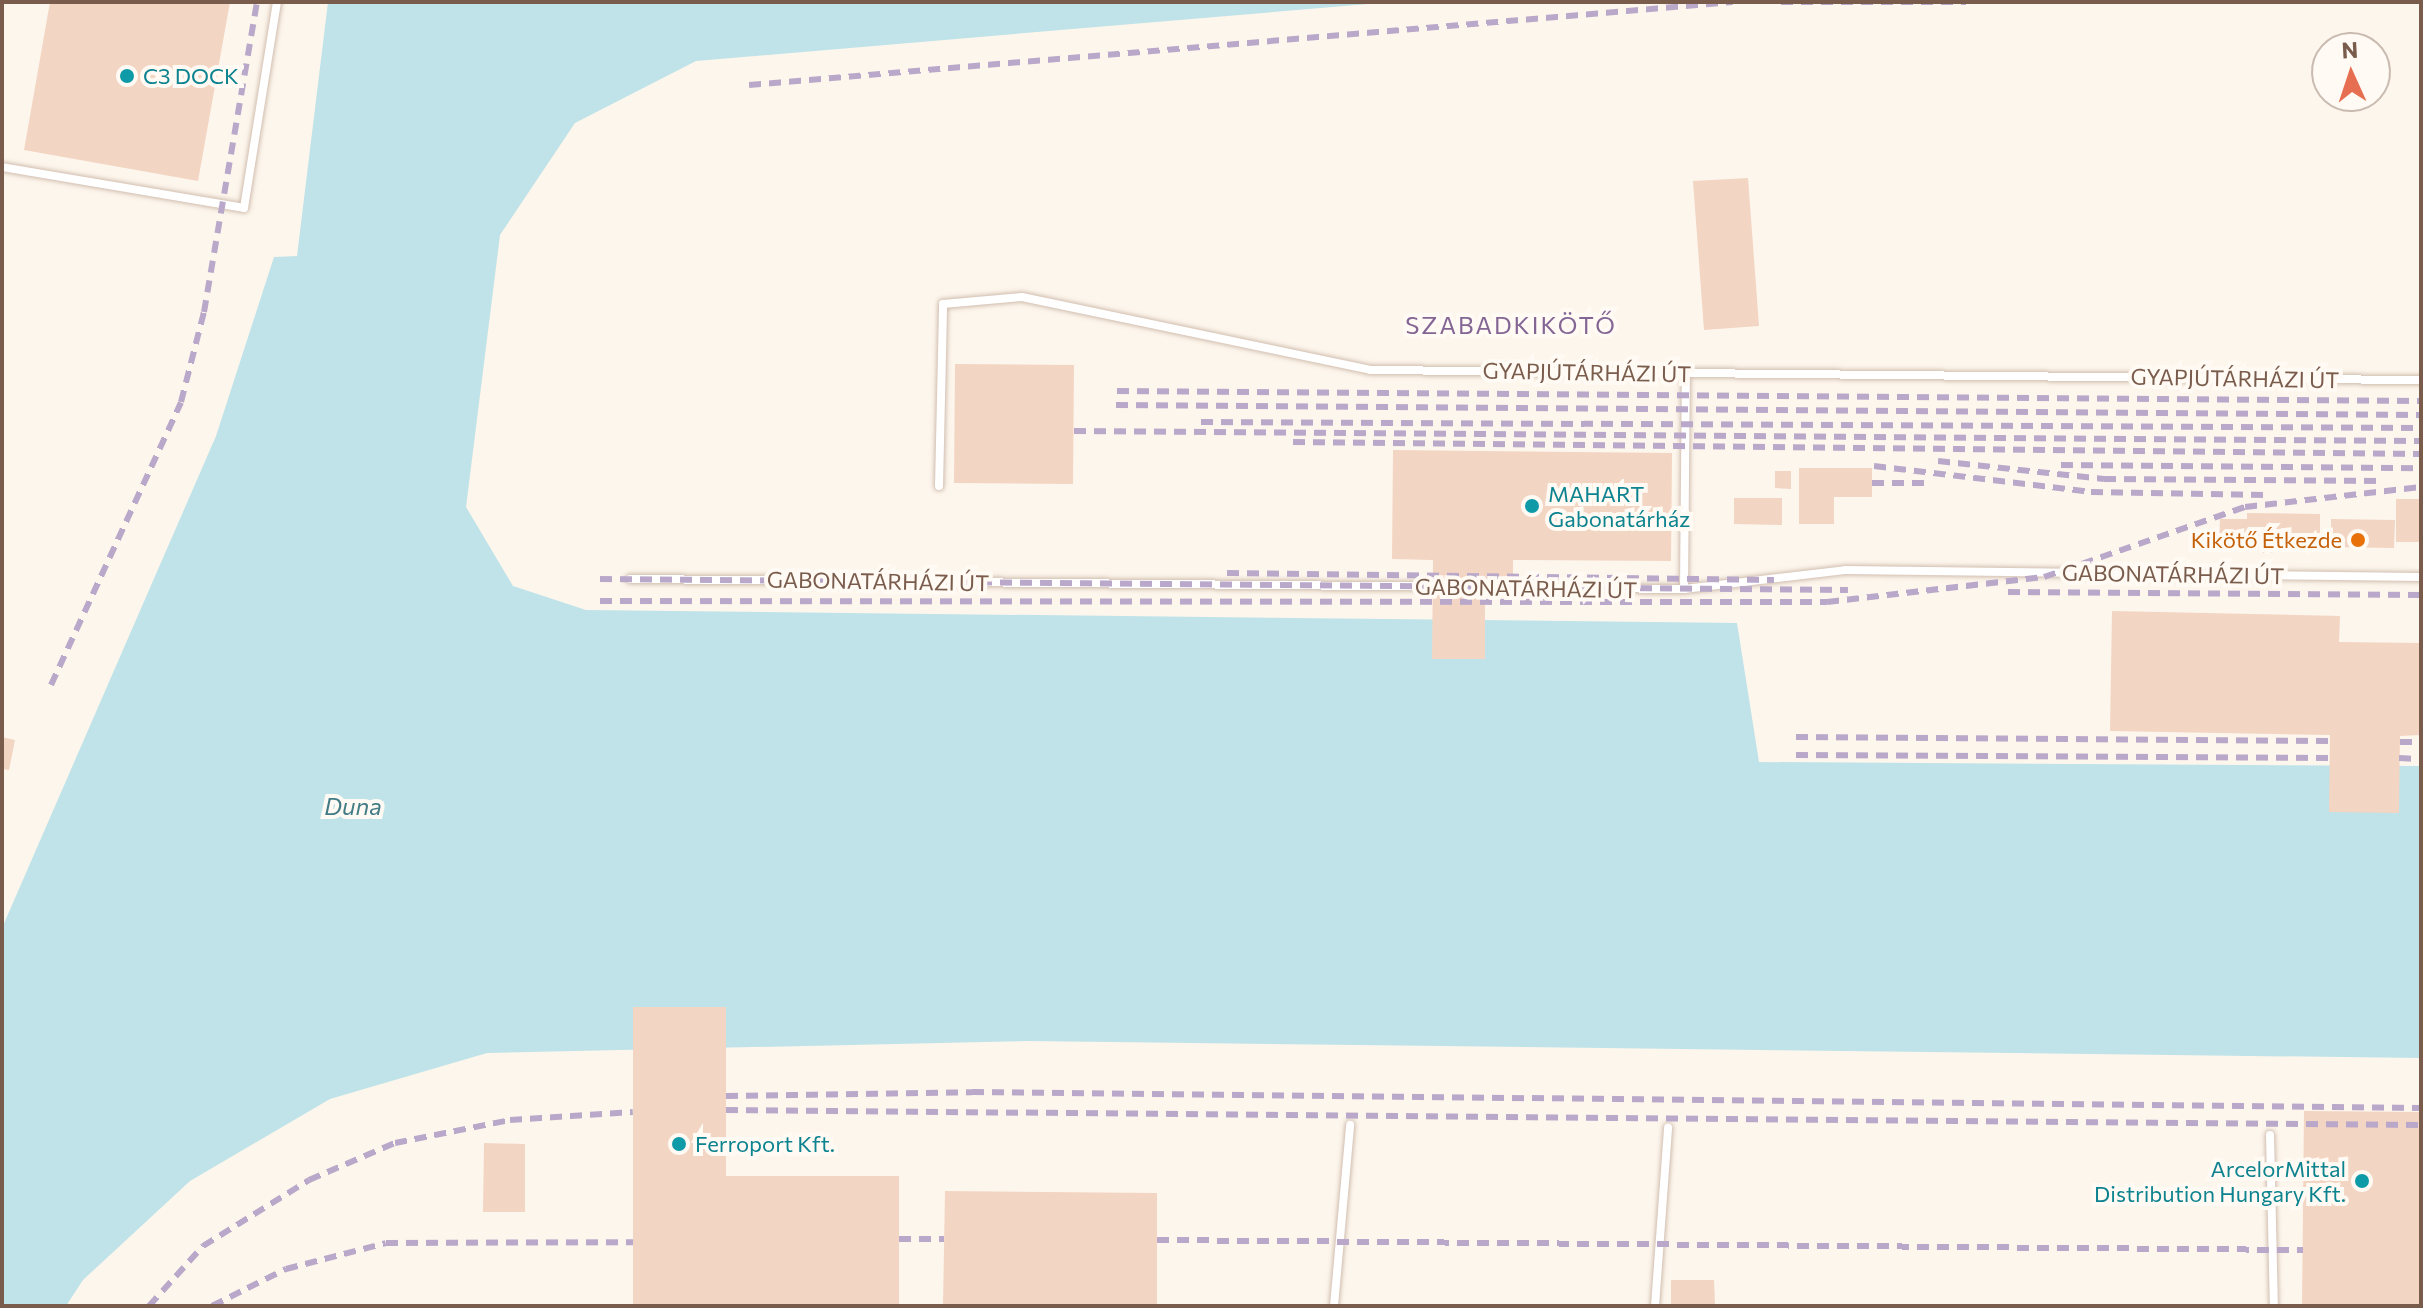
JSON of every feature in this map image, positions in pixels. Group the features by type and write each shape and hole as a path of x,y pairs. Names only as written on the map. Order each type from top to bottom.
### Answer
{"lane":[{"path":"2,167 244,208 277,2"},
{"name":"GYAPJÚTÁRHÁZI ÚT","path":"939,486 943,304 1022,297 1370,370 2421,380"},
{"path":"1684,589 1686,373"},
{"name":"GABONATÁRHÁZI ÚT","path":"630,579 1684,589 1845,570 2421,577"},
{"path":"1334,1306 1350,1125"},
{"path":"1655,1306 1668,1127"},
{"path":"2270,1135 2274,1306"}],"water":[{"name":"Duna","path":"328,2 1392,2 696,61 575,123 500,235 466,507 513,586 586,610 1737,623 1759,762 2421,766 2421,1058 1028,1041 487,1053 330,1099 190,1181 83,1280 66,1306 2,1306 2,928 216,436 274,257 297,256"}],"building":[{"name":"C3 DOCK","path":"50,2 230,2 198,181 24,150"},
{"path":"1748,178 1759,326 1704,330 1693,181"},
{"path":"955,364 1074,365 1073,484 954,483"},
{"name":"MAHART Gabonatárház","path":"1393,450 1672,453 1671,561 1513,560 1513,594 1485,594 1485,659 1432,659 1433,560 1392,559"},
{"path":"1799,468 1872,468 1872,497 1834,497 1834,524 1799,524"},
{"path":"1775,471 1791,471 1791,489 1775,488"},
{"path":"1734,498 1782,498 1782,525 1734,524"},
{"path":"2396,499 2421,499 2421,542 2396,542"},
{"path":"2247,513 2320,514 2320,548 2263,553 2263,547 2219,547 2220,519 2247,519"},
{"path":"2331,519 2395,520 2394,548 2331,547"},
{"path":"2112,611 2340,616 2339,642 2421,643 2421,735 2400,736 2399,813 2329,812 2330,735 2110,731"},
{"path":"2,737 15,740 9,770 2,769"},
{"name":"Ferroport Kft.","path":"633,1007 726,1007 726,1176 899,1176 899,1306 633,1306"},
{"name":"ArcelorMittal Distribution Hungary Kft.","path":"2304,1111 2421,1112 2421,1306 2302,1306"},
{"path":"484,1143 525,1144 525,1212 483,1212"},
{"path":"945,1191 1157,1193 1157,1306 943,1306"},
{"path":"1671,1280 1714,1280 1715,1306 1671,1306"}],"railway":[{"path":"51,685 181,402 204,312 257,2"},
{"path":"749,85 1733,2"},
{"path":"1781,2 1966,2"},
{"path":"1117,391 2421,401"},
{"path":"1116,405 2421,415"},
{"path":"1201,422 2421,428"},
{"path":"1074,431 2421,441"},
{"path":"1293,442 2421,454"},
{"path":"1938,461 2104,479 2381,481"},
{"path":"2061,465 2421,468"},
{"path":"1874,466 2091,492 2266,495"},
{"path":"1872,483 1931,483"},
{"path":"600,601 1827,602 2044,577 2245,507 2421,487"},
{"path":"1227,573 1774,580"},
{"path":"600,579 1848,590"},
{"path":"2008,592 2421,595"},
{"path":"1796,737 2330,741"},
{"path":"2400,742 2421,742"},
{"path":"1796,755 2329,758"},
{"path":"2399,758 2421,759"},
{"path":"726,1096 972,1092 2421,1108"},
{"path":"726,1110 2421,1125"},
{"path":"149,1306 203,1246 309,1180 395,1143 510,1120 633,1112"},
{"path":"899,1239 944,1239"},
{"path":"1157,1240 2303,1250"},
{"path":"212,1306 286,1269 386,1243 633,1242"}],"place":[{"name":"C3 DOCK","path":"127,76"},
{"name":"MAHART Gabonatárház","path":"1532,506"},
{"name":"Kikötő Étkezde","path":"2358,540"},
{"name":"Ferroport Kft.","path":"679,1144"},
{"name":"ArcelorMittal Distribution Hungary Kft.","path":"2362,1181"}],"district":[{"name":"SZABADKIKÖTŐ","path":"1511,325"}]}
